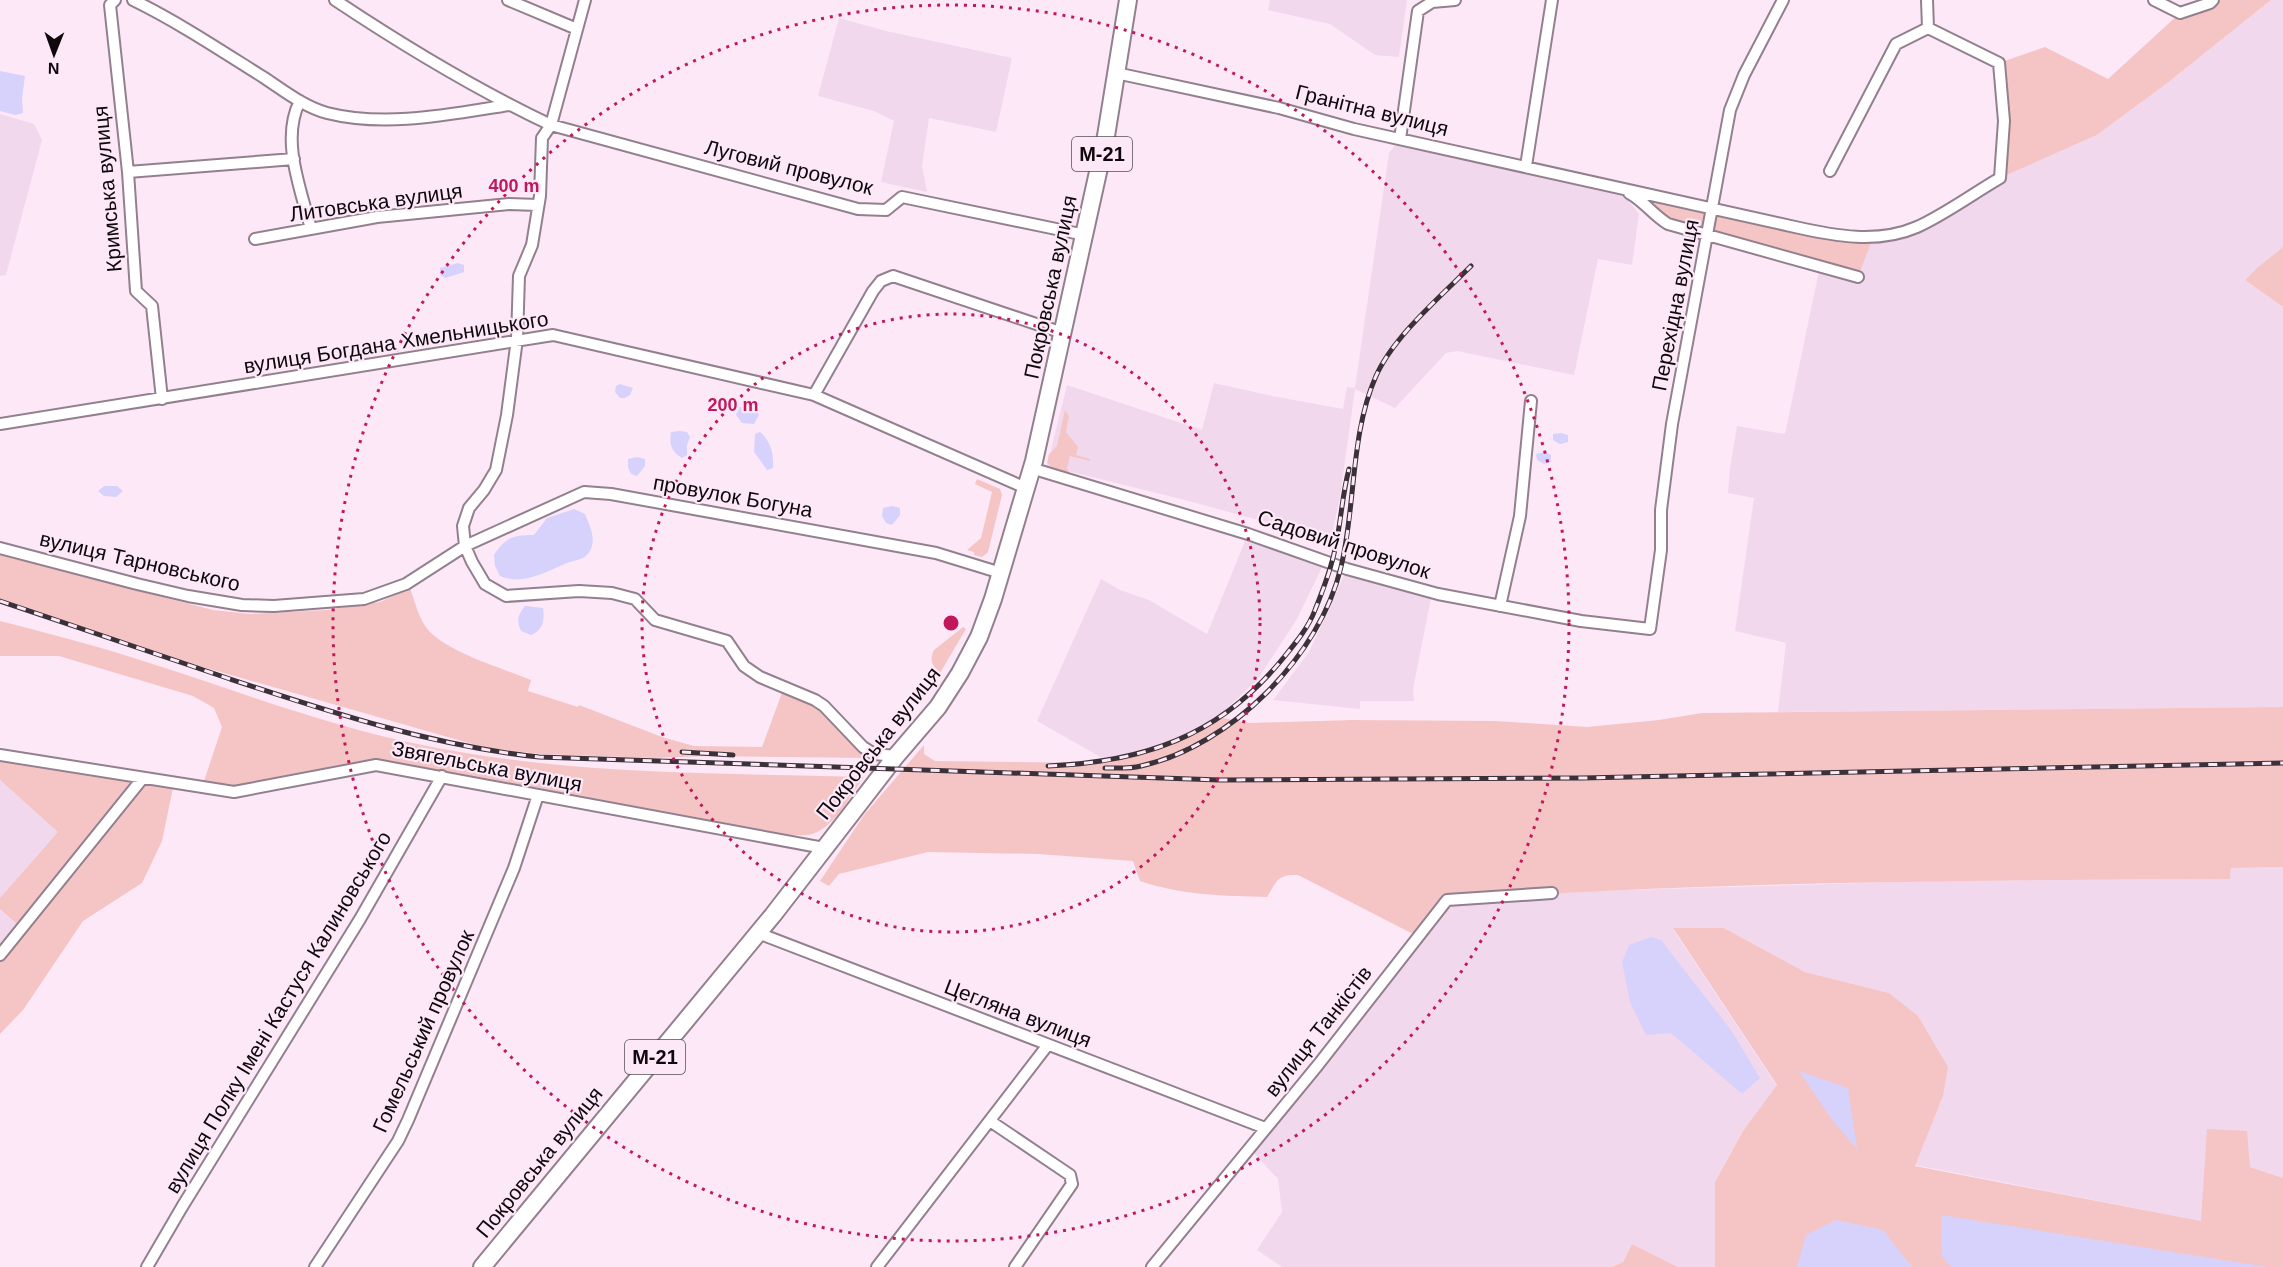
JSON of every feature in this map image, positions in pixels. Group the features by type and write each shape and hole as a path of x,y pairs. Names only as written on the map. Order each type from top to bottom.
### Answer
{"highway":[{"name":"Покровська вулиця","path":"482,1267 758,933 896,756 938,707 979,637 1002,573 1026,488 1063,333 1085,235 1128,0"}],"street":[{"path":"133,0 163,15 300,101 325,112 379,120 450,114 509,105"},
{"path":"335,0 399,42 509,105 551,125"},
{"path":"508,0 577,29"},
{"path":"585,0 551,125 542,138 538,206 532,245 519,276 517,339 507,415 496,470 484,490 469,508 463,526 465,546 485,584 506,596 579,591 612,593 635,599 655,620 727,641 744,666 760,677 824,706 863,747 874,754 896,756"},
{"path":"1400,139 1418,11 1432,2 1455,0"},
{"path":"1526,166 1552,0"},
{"name":"Перехідна вулиця","path":"1650,629 1661,550 1661,510 1672,424 1730,110 1744,75 1784,0"},
{"path":"1830,171 1896,44 1928,28 1927,0"},
{"path":"2154,0 2180,13 2213,0"},
{"name":"Кримська вулиця","path":"112,2 128,172 136,291 152,306 162,399"},
{"name":"Гранітна вулиця","path":"1116,73 1279,108 1354,129 1836,236 1873,237 1916,227 2000,178 2004,121 1999,63 1928,28"},
{"path":"300,101 293,123 294,159 311,229"},
{"name":"Луговий провулок","path":"551,125 858,209 886,210 902,197 1085,235"},
{"path":"128,172 294,159"},
{"name":"Гранітна вулиця","path":"1618,187 1644,202 1653,213 1668,224 1858,277"},
{"name":"Литовська вулиця","path":"255,239 377,217 509,204 538,206"},
{"path":"814,394 873,291 881,281 893,276 1063,333"},
{"name":"вулиця Богдана Хмельницького","path":"0,424 553,335 814,394 1026,488"},
{"path":"1500,606 1520,516 1531,401"},
{"name":"Садовий провулок","path":"1031,468 1248,534 1354,571 1438,594 1581,621 1650,629"},
{"name":"провулок Богуна","path":"465,546 584,492 611,494 936,553 1002,573"},
{"name":"вулиця Тарновського","path":"0,548 188,596 242,605 274,606 364,599 406,584 465,546"},
{"name":"Звягельська вулиця","path":"0,755 234,792 376,765 824,848"},
{"name":"вулиця Полку Імені Кастуся Калиновського","path":"147,1267 360,919 442,776"},
{"path":"0,955 142,779"},
{"name":"Гомельський провулок","path":"315,1267 398,1141 408,1120 514,868 538,795"},
{"name":"вулиця Танкістів","path":"1152,1267 1318,1065 1447,900 1552,893"},
{"name":"Цегляна вулиця","path":"758,933 1265,1128"},
{"path":"877,1267 1047,1046"},
{"path":"990,1121 1070,1175 1072,1184 1015,1267"}],"shaded area":[{"path":"1270,0 1407,0 1399,57 1375,55 1330,24 1268,10"},
{"path":"2213,0 2271,0 2166,84 2097,135 2000,178 1999,63 2045,47 2108,79 2180,13"},
{"path":"2271,0 2283,0 2283,247 2245,280 2283,307 2283,707 1778,712 1786,643 1735,631 1754,498 1728,493 1730,468 1737,426 1785,434 1820,266 1873,237 1916,227 2000,178 2097,135 2166,84"},
{"path":"839,18 886,31 1012,58 996,132 929,118 922,166 927,192 881,182 894,121 874,111 818,96"},
{"path":"0,71 25,76 22,98 23,113 15,115 0,111"},
{"path":"0,114 34,124 42,140 6,275 0,276"},
{"path":"1400,139 1618,187 1639,214 1632,265 1598,259 1574,375 1457,351 1446,353 1395,408 1355,389 1340,496 1331,540 1185,500 1047,466 1067,385 1202,430 1214,383 1343,409 1347,387 1355,388 1389,153"},
{"path":"1648,194 1873,237 1858,277 1668,224"},
{"path":"2283,247 2283,307 2245,280"},
{"path":"458,263 464,265 464,272 445,278 440,275 440,268"},
{"path":"620,384 633,388 630,395 625,398 620,398 615,392 616,386"},
{"path":"753,406 759,415 754,424 742,423 736,415 740,407"},
{"path":"1065,410 1069,416 1066,432 1078,447 1076,455 1090,459 1090,461 1070,456 1067,468 1070,474 1053,468 1047,463 1049,454 1057,446"},
{"path":"671,432 687,432 690,437 687,455 682,458 673,450 670,440"},
{"path":"760,432 769,444 773,458 773,468 767,470 754,452 755,434"},
{"path":"1553,434 1568,435 1568,442 1560,444 1553,440"},
{"path":"1545,452 1551,455 1551,462 1544,464 1537,460 1536,454"},
{"path":"637,457 645,459 645,466 637,476 631,474 628,459"},
{"path":"977,479 1000,489 1002,495 988,552 982,557 967,550 981,538 992,492 975,484"},
{"path":"104,486 117,486 123,491 116,497 104,496 98,491"},
{"path":"892,506 900,508 900,515 892,525 886,523 882,516 883,508"},
{"path":"574,509 585,514 590,526 593,542 588,554 579,560 526,579 509,579 500,576 495,566 494,555 502,544 511,538 534,535 547,518"},
{"path":"1248,534 1325,561 1297,619 1257,680 1218,717 1176,738 1127,755 1104,759 1037,721 1101,579 1120,590 1149,600 1207,634"},
{"path":"0,550 213,610 250,614 327,610 380,602 410,588 426,627 438,639 463,653 531,680 528,691 578,707 579,705 662,737 694,746 762,747 783,690 823,710 863,756 871,758 709,756 653,758 540,754 486,748 189,663 0,599"},
{"path":"1347,569 1432,593 1413,689 1414,701 1360,701 1360,709 1273,700 1309,652"},
{"path":"525,606 543,608 542,624 538,631 531,635 521,631 518,621"},
{"path":"0,621 123,655 351,728 477,755 642,771 864,777 833,820 817,832 808,835 774,833 394,763 356,763 334,766 247,785 203,784 222,727 214,708 193,696 59,656 0,656"},
{"path":"963,627 966,629 940,673 932,663 934,650"},
{"path":"2283,707 2283,867 2231,868 2230,879 1936,881 1740,886 1447,900 1417,936 1298,875 1282,877 1267,897 1219,895 1187,892 1140,881 1133,861 1038,854 928,852 839,874 829,886 820,881 864,815 924,745 924,754 935,761 1085,763 1130,754 1176,738 1218,717 1249,723 1352,720 1496,721 1587,727 1702,713"},
{"path":"0,755 174,783 162,841 142,883 83,921 23,1010 0,1034 0,955 21,928 0,909 0,898 58,832 0,780"},
{"path":"0,780 59,832 0,898"},
{"path":"2283,867 2283,1178 2250,1167 2201,1221 1915,1165 1943,1096 1889,993 1805,972 1724,928 1673,929 1777,1086 1743,1131 1715,1182 1715,1267 1678,1267 1632,1244 1623,1262 1612,1267 1282,1267 1257,1250 1282,1212 1278,1179 1249,1148 1447,900 1590,891 1934,881 2230,879 2231,868"},
{"path":"0,909 21,928 0,955"},
{"path":"1673,928 1724,928 1805,972 1889,993 1918,1016 1948,1067 1943,1096 1915,1166 2201,1221 2207,1129 2247,1131 2250,1167 2283,1178 2283,1267 1715,1267 1715,1182 1743,1131 1777,1085"},
{"path":"1651,937 1661,940 1731,1030 1760,1078 1742,1094 1671,1033 1646,1035 1630,1002 1622,962 1629,945"},
{"path":"1799,1071 1848,1088 1857,1149 1833,1121"},
{"path":"1941,1215 2267,1267 1951,1267 1942,1256"},
{"path":"1836,1220 1883,1230 1912,1267 1797,1267 1806,1235"},
{"path":"1632,1244 1678,1267 1612,1267 1623,1262"}],"railway":[{"path":"1105,768 1141,766 1175,755 1207,739 1238,718 1267,692 1292,664 1314,633 1330,600 1341,567 1346,543 1357,446 1376,376 1394,346 1406,332 1471,266"},
{"path":"1048,766 1115,759 1176,741 1204,727 1231,709 1256,688 1290,650 1312,617 1333,557 1349,469"},
{"path":"0,601 230,679 382,726 460,745 539,757 1220,780 1582,778 2283,763"},
{"path":"682,752 733,755"}]}
